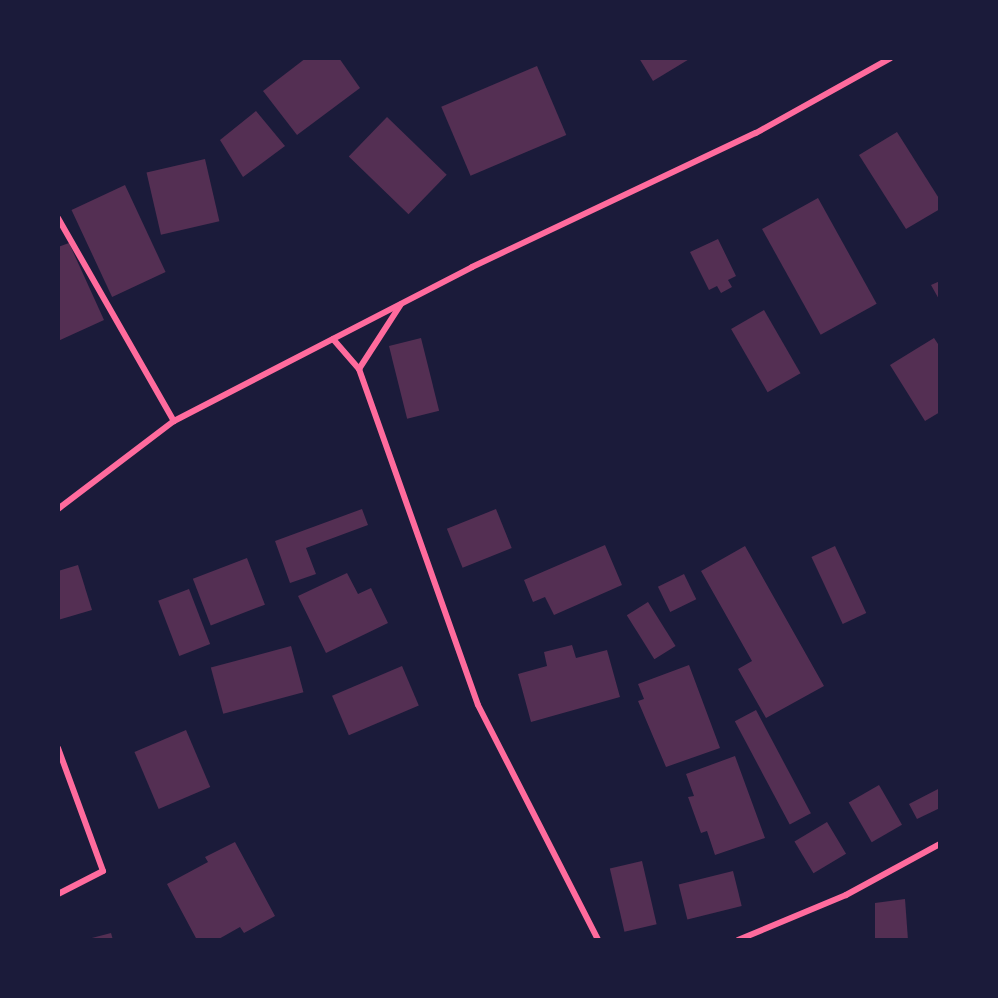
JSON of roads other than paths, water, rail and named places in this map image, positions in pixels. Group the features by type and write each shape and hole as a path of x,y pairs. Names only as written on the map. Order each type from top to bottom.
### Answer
{"street":[{"path":"58,509 174,421 402,303 756,132 891,58"},
{"path":"58,218 174,421"},
{"path":"359,369 402,303"},
{"path":"333,339 359,369 478,705 598,939"},
{"path":"58,748 103,871 58,894"},
{"path":"738,939 846,895 939,843"}]}
